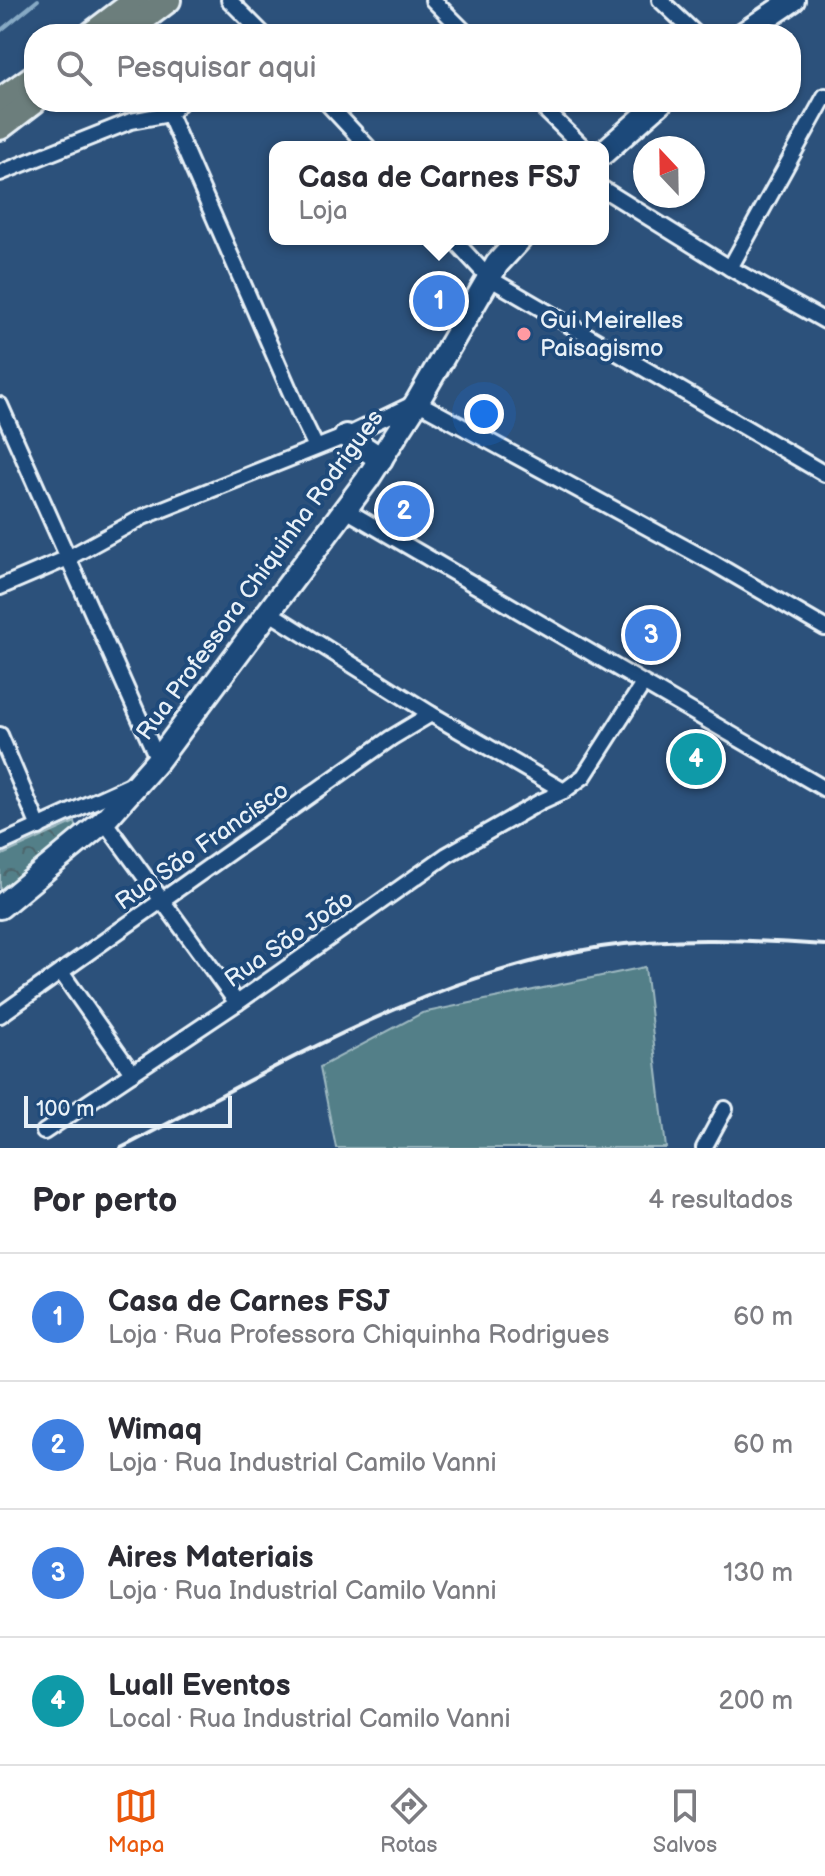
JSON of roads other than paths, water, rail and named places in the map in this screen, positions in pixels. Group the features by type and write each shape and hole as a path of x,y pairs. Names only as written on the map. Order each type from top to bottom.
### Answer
{"main road":[{"path":"105,24 137,0"},
{"path":"136,24 168,0"},
{"path":"758,24 793,0"},
{"path":"0,101 24,84"},
{"path":"0,127 24,109"},
{"path":"609,148 650,112"},
{"name":"Rua Professora Chiquinha Rodrigues","path":"0,907 104,821 158,760 346,510 417,402 497,264 514,245"},
{"path":"346,436 381,459"}],"street":[{"path":"229,0 251,24"},
{"path":"433,0 457,24"},
{"path":"660,0 685,24"},
{"path":"730,268 825,96"},
{"path":"335,112 362,141"},
{"path":"547,112 577,141"},
{"path":"0,173 131,121 169,114 316,447"},
{"path":"609,193 730,268 825,321"},
{"path":"459,245 489,278 825,474"},
{"path":"0,587 68,558 143,517 346,436 417,402 715,564 825,628"},
{"path":"0,405 158,760"},
{"path":"346,510 825,789"},
{"path":"270,613 431,714 564,791"},
{"name":"Rua São João","path":"44,1132 237,1003 447,855 564,791 584,776 643,684"},
{"name":"Rua São Francisco","path":"0,1015 391,738 431,714"},
{"path":"0,735 39,827"},
{"path":"0,844 142,780"},
{"path":"104,821 237,1003"},
{"path":"61,972 132,1073"},
{"path":"704,1148 725,1109"}],"waterway":[{"path":"0,31 38,0"}],"railway":[{"path":"121,1148 354,1028 413,1002 537,960 601,947 657,941 825,945"}],"place":[{"name":"Casa de Carnes FSJ","path":"439,301"},
{"name":"Gui Meirelles Paisagismo","path":"524,334"},
{"name":"Wimaq","path":"404,511"},
{"name":"Aires Materiais","path":"651,635"},
{"name":"Luall Eventos","path":"696,759"}]}
